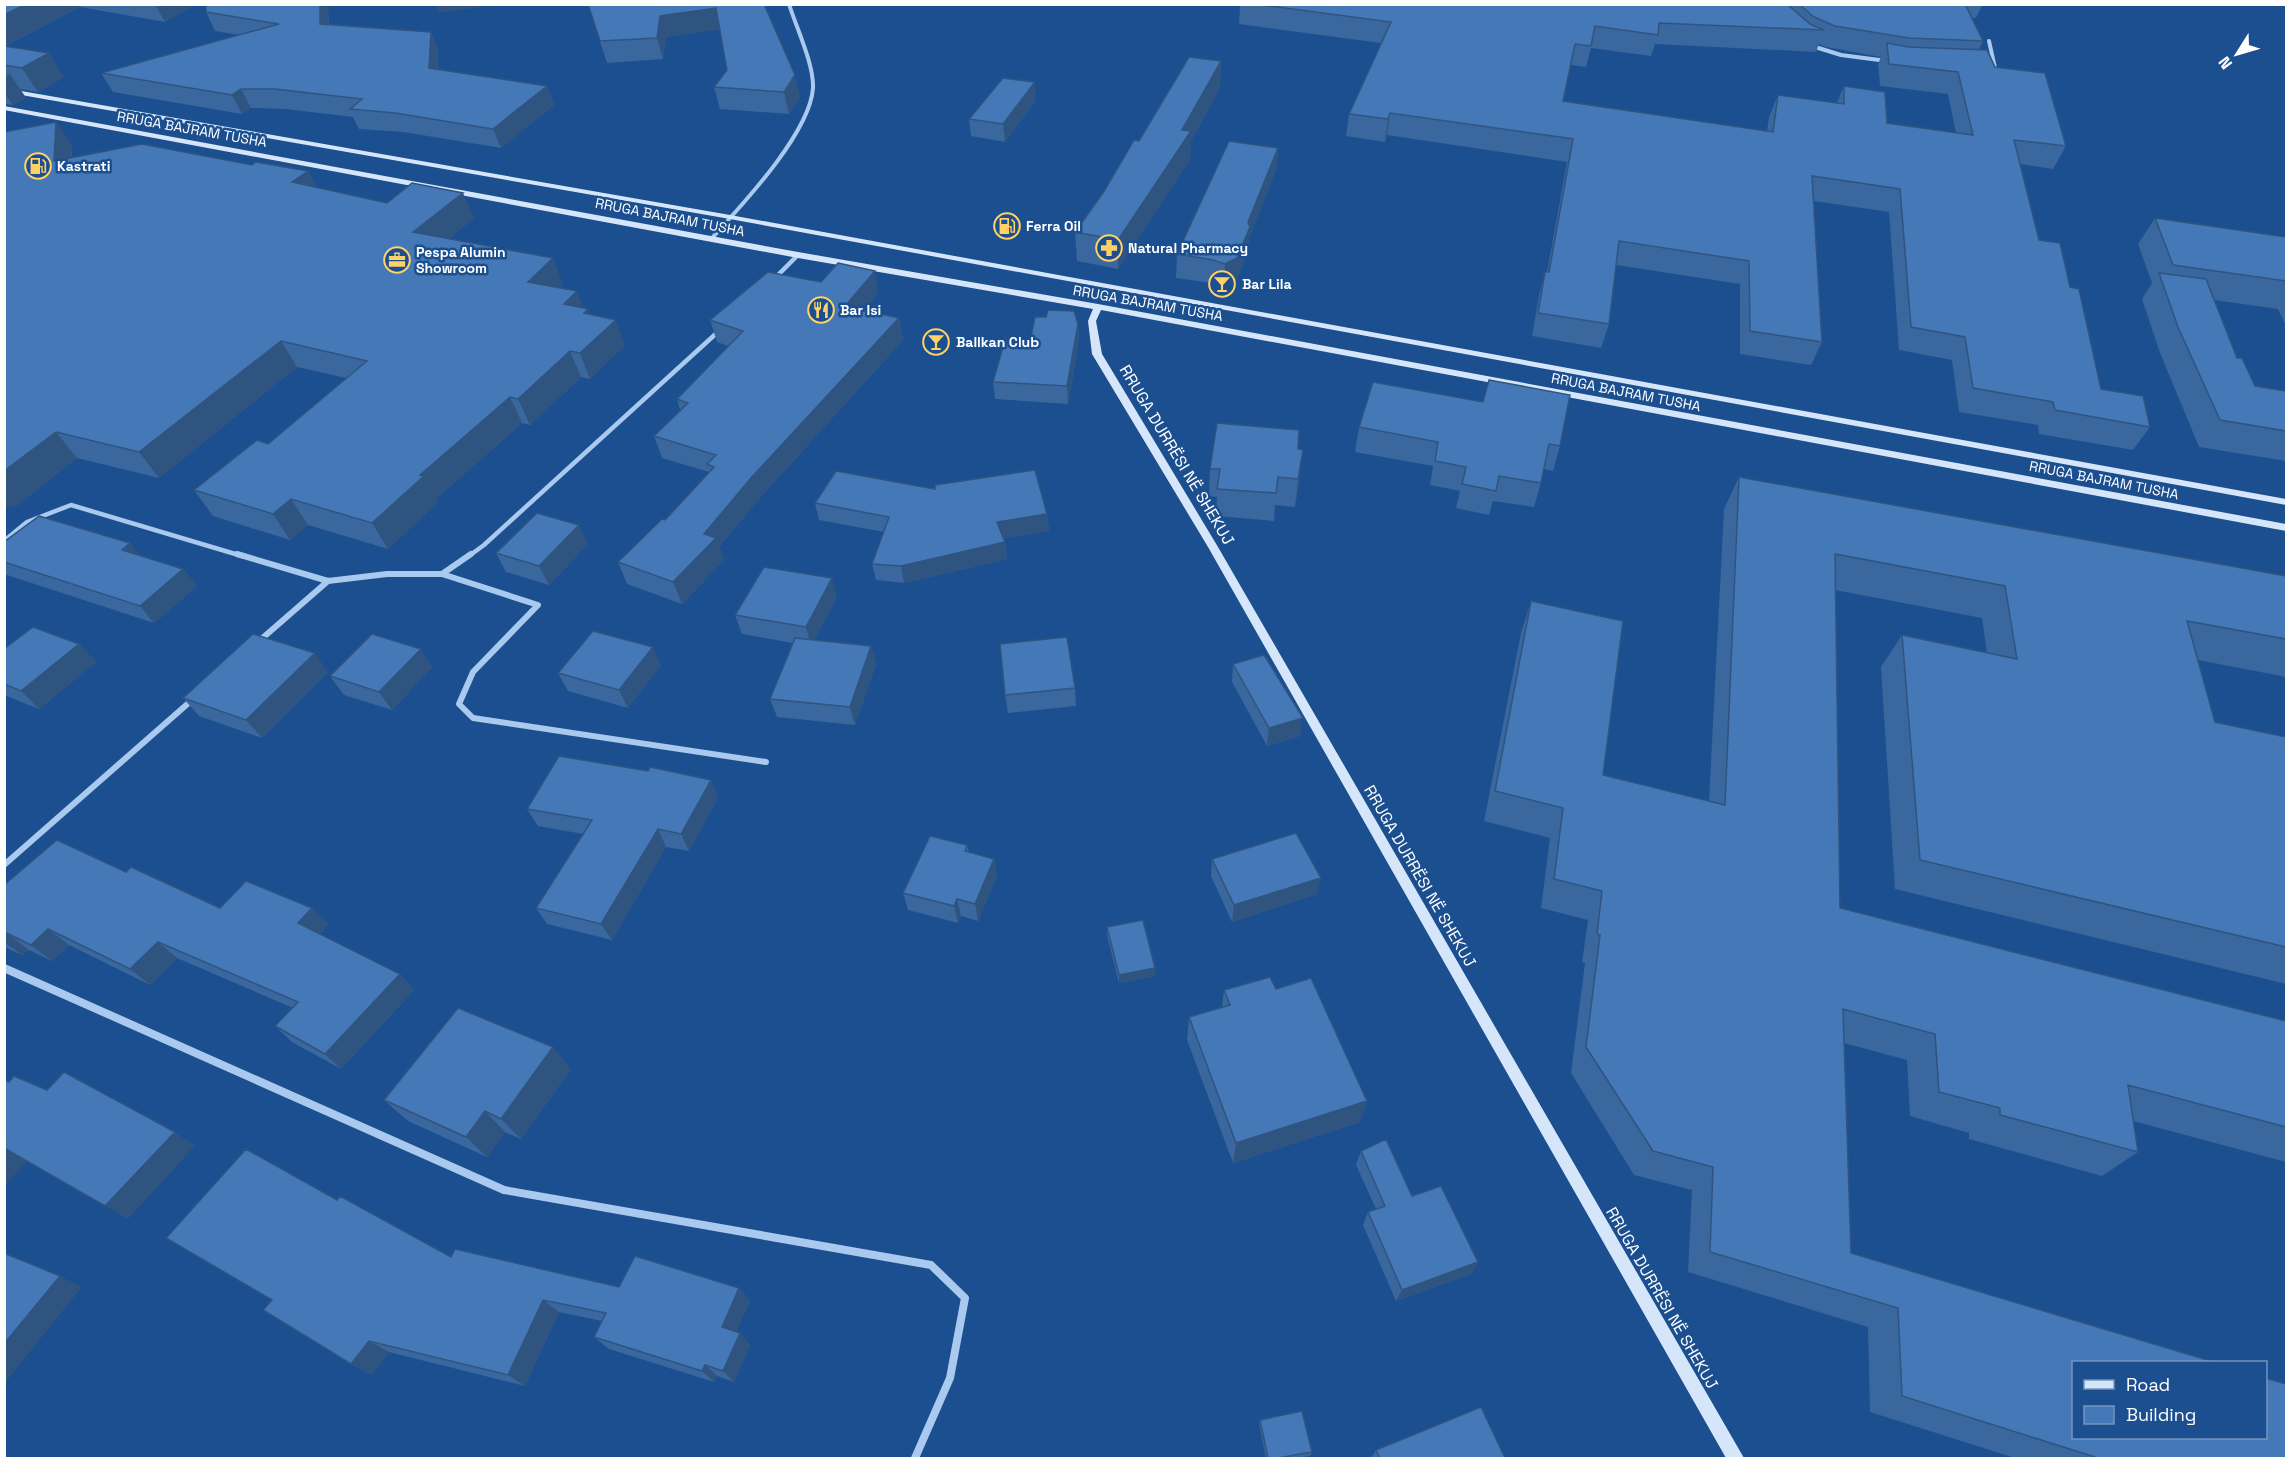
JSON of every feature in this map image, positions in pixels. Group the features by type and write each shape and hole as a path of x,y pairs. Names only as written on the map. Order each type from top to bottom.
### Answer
{"main road":[{"name":"RRUGA BAJRAM TUSHA","path":"4,90 730,218 2286,502"},
{"name":"RRUGA BAJRAM TUSHA","path":"4,108 798,255 1098,307 2286,528"},
{"name":"RRUGA DURRËSI NË SHEKUJ","path":"1098,307 1092,321 1097,354 1213,547 1735,1458"}],"street":[{"path":"712,238 778,159 809,108 814,86 789,4"},
{"path":"1984,68 1995,68 1989,41"},
{"path":"1806,43 1841,55 1890,62"},
{"path":"767,286 798,255"},
{"path":"442,574 484,545 729,322"},
{"path":"4,541 27,522 70,505 328,581 387,574 442,574 538,605 473,672 459,704 473,718 766,762"},
{"path":"256,644 328,581"},
{"path":"4,865 202,691"},
{"path":"4,968 504,1190 931,1265 965,1298 951,1378 915,1458"}],"building":[{"path":"4,4 26,4 4,15"},
{"path":"320,4 320,24 431,32 429,68 547,86 493,129 395,113 350,109 362,99 275,89 241,89 232,95 101,73 279,24 206,12 206,5"},
{"path":"588,4 764,4 795,75 784,92 714,87 727,70 716,8 660,16 657,38 600,41"},
{"path":"1255,4 1787,4 1810,24 1824,30 1659,23 1658,35 1595,26 1591,46 1575,44 1563,101 1773,132 1778,95 1844,104 1844,86 1885,92 1887,123 1973,135 1958,72 1889,64 1887,43 1908,47 1987,50 1995,67 2045,73 2066,146 2014,140 2039,240 2060,243 2070,287 2079,289 2101,389 2143,396 2150,427 2055,410 2053,402 1973,388 1965,337 1911,327 1900,189 1812,176 1822,342 1750,331 1749,261 1619,241 1609,324 1538,313 1545,272 1549,272 1573,139 1390,113 1388,119 1349,114 1391,22"},
{"path":"1799,4 1965,4 1983,41 1909,38 1835,26 1814,17"},
{"path":"4,46 49,53 22,68 4,65"},
{"path":"1189,57 1221,61 1182,130 1191,131 1118,240 1075,232 1103,193 1134,140 1139,141"},
{"path":"1003,78 1035,82 1003,124 969,119"},
{"path":"56,122 54,161 142,144 252,165 256,162 308,171 292,182 387,203 412,183 463,193 413,232 553,258 528,282 577,291 564,304 588,309 584,313 616,320 580,353 570,351 518,399 510,397 420,475 424,476 372,523 291,499 273,514 194,490 257,440 268,444 367,361 281,341 139,452 56,432 4,471 4,132"},
{"path":"1229,141 1278,148 1248,222 1250,227 1237,258 1225,264 1177,254"},
{"path":"2155,218 2286,237 2286,281 2173,265"},
{"path":"838,263 875,271 845,306 899,318 751,478 704,534 716,538 673,582 618,562 662,519 665,520 714,467 707,464 716,455 654,436 688,403 677,399 743,331 710,320 768,272 821,282"},
{"path":"2159,273 2206,279 2237,358 2242,358 2255,386 2286,391 2286,431 2220,420 2178,327"},
{"path":"1048,310 1074,311 1078,324 1067,386 993,382 1005,340 1030,342 1035,317 1046,317"},
{"path":"1489,380 1570,395 1560,446 1549,444 1541,483 1499,476 1496,491 1462,484 1466,467 1435,461 1438,442 1359,427 1373,382 1483,402"},
{"path":"1217,423 1299,430 1298,449 1303,450 1298,479 1278,477 1276,493 1217,489 1220,469 1210,469"},
{"path":"1035,470 1047,514 997,522 1005,542 901,566 872,564 889,517 815,503 836,471 935,489 935,485"},
{"path":"1739,477 2286,576 2286,639 2187,621 2215,722 2286,737 2286,947 1920,860 1902,635 2017,659 2005,586 1835,554 1840,908 2286,1021 2286,1127 2128,1085 2138,1152 2000,1115 2000,1108 1939,1092 1935,1034 1843,1009 1851,1253 2211,1361 2072,1361 2072,1439 2267,1439 2267,1379 2286,1384 2286,1458 2098,1458 1902,1396 1898,1308 1710,1252 1713,1167 1653,1151 1586,1047 1600,935 1597,934 1602,891 1554,879 1563,808 1495,791 1531,601 1623,621 1603,775 1725,805"},
{"path":"537,513 579,525 539,566 496,553"},
{"path":"39,516 130,543 122,550 183,569 140,606 4,562 4,542"},
{"path":"764,567 832,578 806,627 735,615"},
{"path":"33,627 79,644 21,691 4,684 4,649"},
{"path":"593,631 653,647 619,690 558,673"},
{"path":"253,634 315,653 246,720 183,698"},
{"path":"372,634 421,649 379,692 330,676"},
{"path":"1067,637 1075,688 1005,695 1000,644"},
{"path":"795,638 871,646 850,707 770,699"},
{"path":"1264,655 1303,718 1269,728 1233,664"},
{"path":"559,756 648,771 650,767 711,780 681,834 658,829 601,924 536,908 592,820 527,809"},
{"path":"1296,833 1321,878 1234,905 1212,859"},
{"path":"930,836 967,845 965,851 994,859 975,904 957,899 954,906 903,893"},
{"path":"57,840 126,872 131,867 220,908 246,881 312,908 298,923 400,974 325,1054 275,1026 298,1002 158,942 130,969 48,929 31,945 7,933 4,935 4,885"},
{"path":"1143,920 1155,968 1119,975 1107,927"},
{"path":"1270,977 1276,989 1311,978 1367,1101 1236,1143 1189,1017 1230,1005 1224,990"},
{"path":"458,1008 553,1047 501,1119 485,1111 466,1137 384,1100"},
{"path":"64,1072 175,1132 105,1206 4,1148 4,1080 9,1082 14,1076 47,1090"},
{"path":"1386,1139 1412,1196 1441,1186 1478,1262 1402,1290 1368,1212 1385,1206 1361,1151"},
{"path":"246,1149 337,1200 340,1196 451,1257 455,1249 619,1287 635,1256 739,1288 722,1327 740,1333 723,1371 705,1365 702,1371 594,1337 606,1313 543,1300 508,1375 369,1341 351,1364 263,1310 272,1300 166,1238"},
{"path":"4,1253 60,1276 4,1344"},
{"path":"1481,1407 1505,1458 1380,1458 1376,1450"},
{"path":"1302,1411 1312,1452 1268,1458 1260,1420"}],"place":[{"name":"Kastrati","path":"38,166"},
{"name":"Ferra Oil","path":"1007,226"},
{"name":"Natural Pharmacy","path":"1109,248"},
{"name":"Pespa Alumin Showroom","path":"397,260"},
{"name":"Bar Lila","path":"1222,284"},
{"name":"Bar Isi","path":"821,310"},
{"name":"Ballkan Club","path":"936,342"}]}
